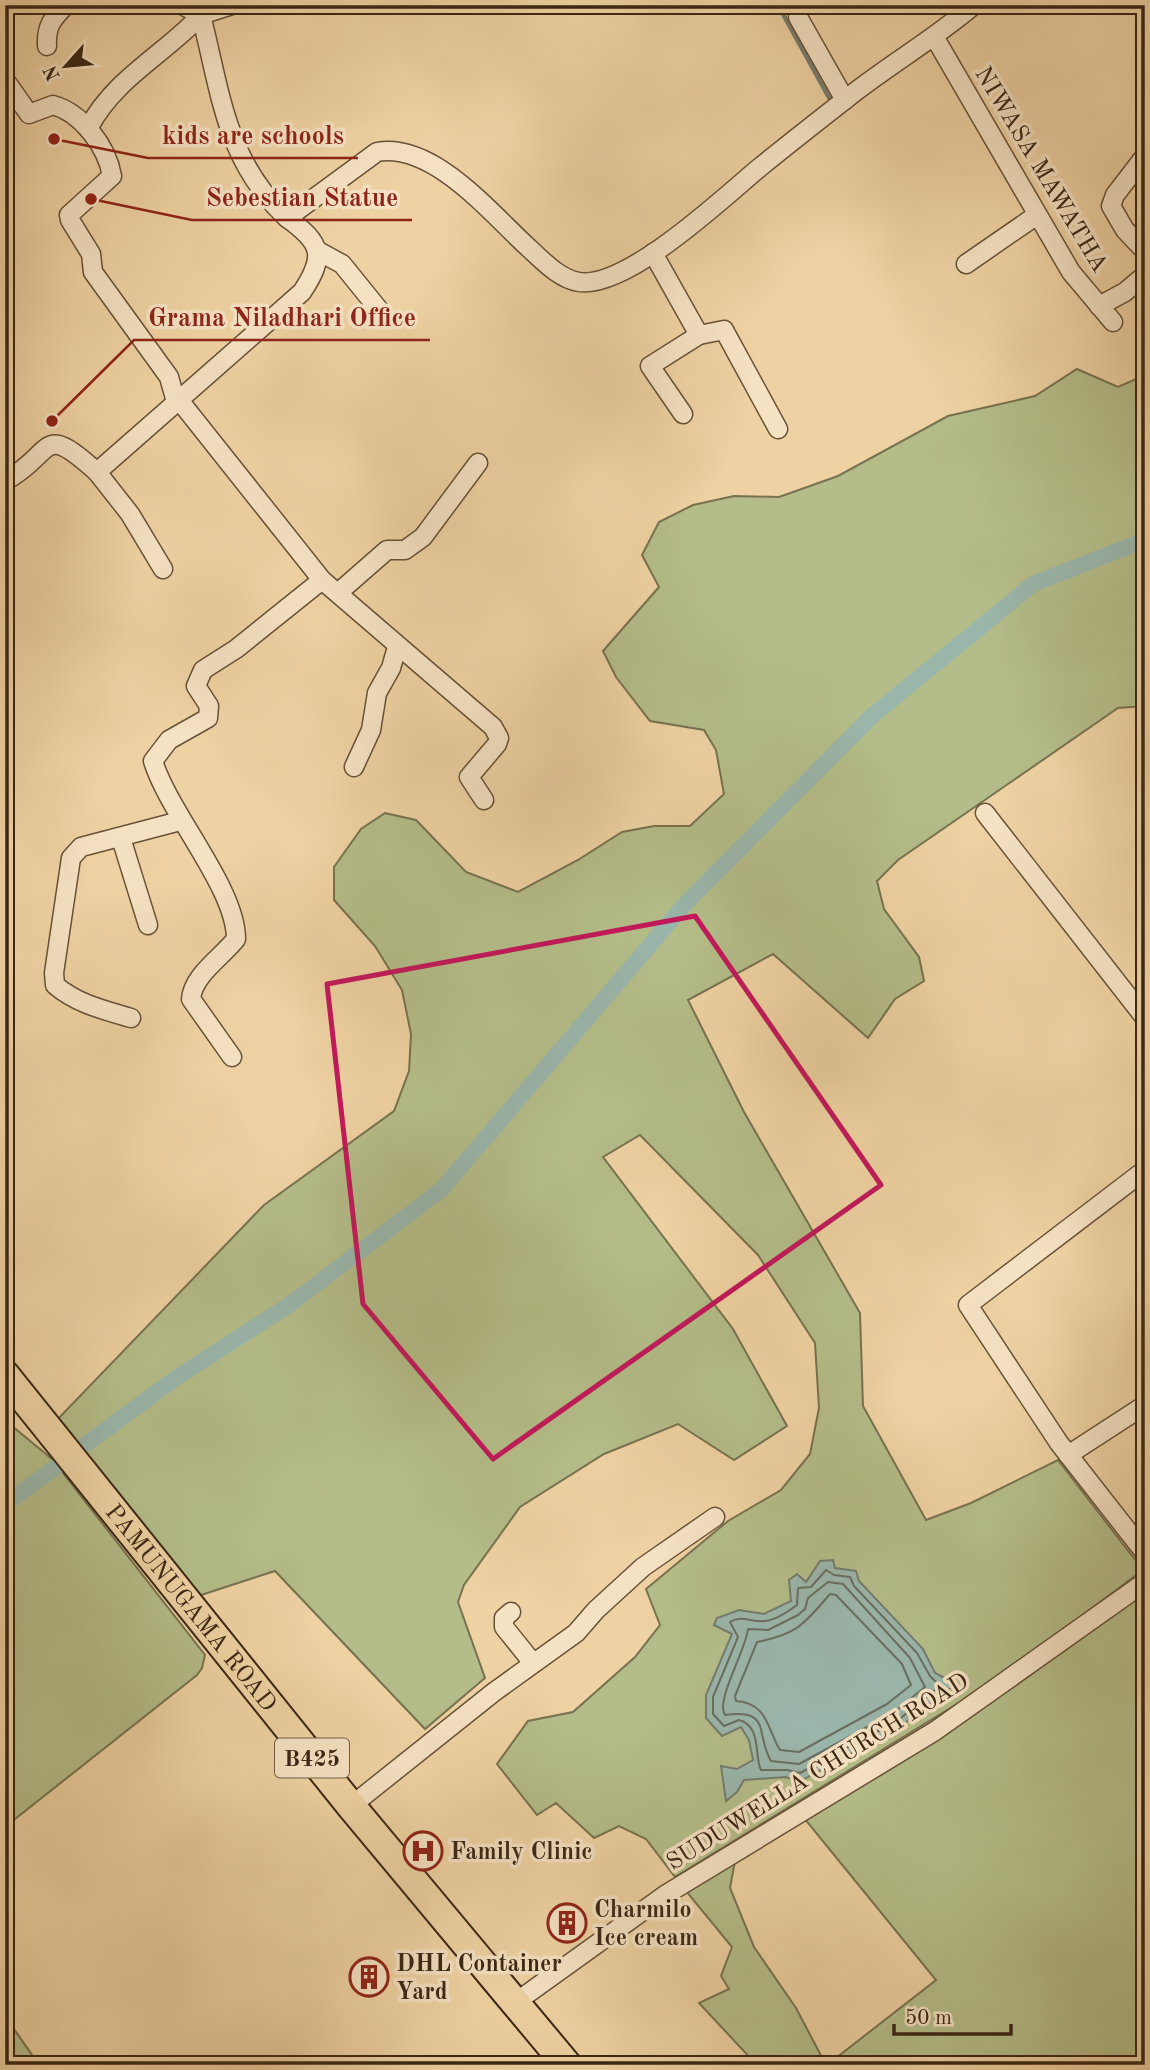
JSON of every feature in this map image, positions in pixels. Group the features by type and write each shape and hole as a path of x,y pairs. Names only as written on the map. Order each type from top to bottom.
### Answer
{"main road":[{"name":"PAMUNUGAMA ROAD","path":"5,1375 351,1806 567,2065"}],"street":[{"path":"47,46 47,31 52,19 66,5"},
{"path":"182,5 201,15 237,152 255,183 287,218 302,228 318,251 342,264 380,311"},
{"path":"89,127 115,89 178,39 201,15 232,5"},
{"path":"287,218 362,160 391,149 411,152 429,161 483,204 549,267 569,279 581,282 601,279 653,253 681,234 845,100 936,38 974,5"},
{"path":"798,17 845,100"},
{"name":"NIWASA MAWATHA","path":"936,38 1071,272 1113,322"},
{"path":"5,80 29,114 53,105 89,127 110,165 112,176 69,215 70,220 91,254 93,272 169,377 177,401 322,580 493,727 499,738 497,744 468,777 484,800"},
{"path":"1145,156 1115,195 1111,206 1125,230 1145,251"},
{"path":"967,264 1037,215"},
{"path":"97,472 302,292 317,270 318,251"},
{"path":"653,253 699,335"},
{"path":"1099,306 1125,292 1145,275"},
{"path":"683,414 650,366 699,335 724,330 778,429"},
{"path":"5,481 28,467 40,450 56,443 69,447 97,472 130,514 163,569"},
{"path":"339,592 387,550 405,550 423,537 478,463"},
{"path":"232,1057 191,999 192,991 204,973 236,939 236,926 226,900 180,821 153,761 169,740 208,718 209,706 196,686 202,670 236,649 322,580"},
{"path":"354,767 371,730 377,693 391,668 397,647"},
{"path":"985,813 1145,1018"},
{"path":"131,1018 66,995 55,985 71,858 81,847 180,821"},
{"path":"121,838 148,925"},
{"path":"1145,1170 968,1305 1068,1455 1145,1553"},
{"path":"1068,1455 1145,1405"},
{"path":"351,1806 533,1663 576,1633 643,1567 715,1517"},
{"name":"SUDUWELLA CHURCH ROAD","path":"516,2002 665,1895 935,1731 1145,1582"},
{"path":"511,1612 504,1618 504,1627 533,1663"}],"highlighted area":[{"path":"695,916 881,1185 493,1459 363,1304 327,984"}],"green space":[{"path":"1077,369 1118,387 1145,375 1145,706 1118,708 898,860 877,881 884,909 919,957 924,981 895,999 868,1038 773,954 688,1000 744,1112 860,1313 863,1406 926,1520 971,1503 1058,1460 1143,1570 996,1680 675,1877 646,1839 619,1826 594,1838 556,1803 537,1815 497,1764 528,1721 573,1712 635,1657 660,1625 646,1589 728,1521 781,1490 810,1454 819,1408 815,1343 758,1255 640,1135 603,1157 733,1329 787,1426 734,1460 678,1424 604,1454 520,1507 464,1585 458,1602 485,1678 425,1729 275,1571 198,1596 54,1423 264,1205 394,1111 409,1071 411,1034 402,990 375,946 334,900 334,867 361,829 385,813 416,820 466,872 518,892 578,860 622,832 654,826 690,826 724,794 716,750 704,730 650,721 616,677 603,651 659,587 642,555 659,522 693,505 734,496 779,497 838,476 948,416 1035,396"},
{"path":"12,1426 52,1459 205,1655 197,1675 5,1827 5,1429"},
{"path":"1137,1598 1145,1609 1145,2065 827,2065 936,1980 804,1818 941,1736"},
{"path":"735,1861 730,1888 754,1947 796,2008 826,2065 754,2062 699,2003 729,1989 721,1976 732,1947 686,1891"},
{"path":"5,2016 39,2065 5,2065"}],"water":[{"path":"833,1560 835,1568 856,1571 859,1581 923,1649 935,1673 956,1684 901,1726 799,1782 786,1777 744,1780 737,1792 726,1801 721,1766 737,1769 753,1760 749,1740 741,1727 722,1736 706,1718 706,1695 732,1634 714,1625 717,1618 739,1610 764,1614 791,1601 789,1580 797,1574 806,1582 820,1561"}],"waterway":[{"path":"778,5 832,103"},
{"path":"82,1447 176,1378 289,1305 442,1189 685,904 872,716 1033,584 1145,540"},
{"path":"5,1504 60,1464"}],"place":[{"name":"kids are schools","path":"54,139"},
{"name":"Sebestian Statue","path":"91,199"},
{"name":"Grama Niladhari Office","path":"52,421"},
{"name":"Family Clinic","path":"423,1851"},
{"name":"Charmilo Ice cream","path":"567,1923"},
{"name":"DHL Container Yard","path":"369,1977"}]}
